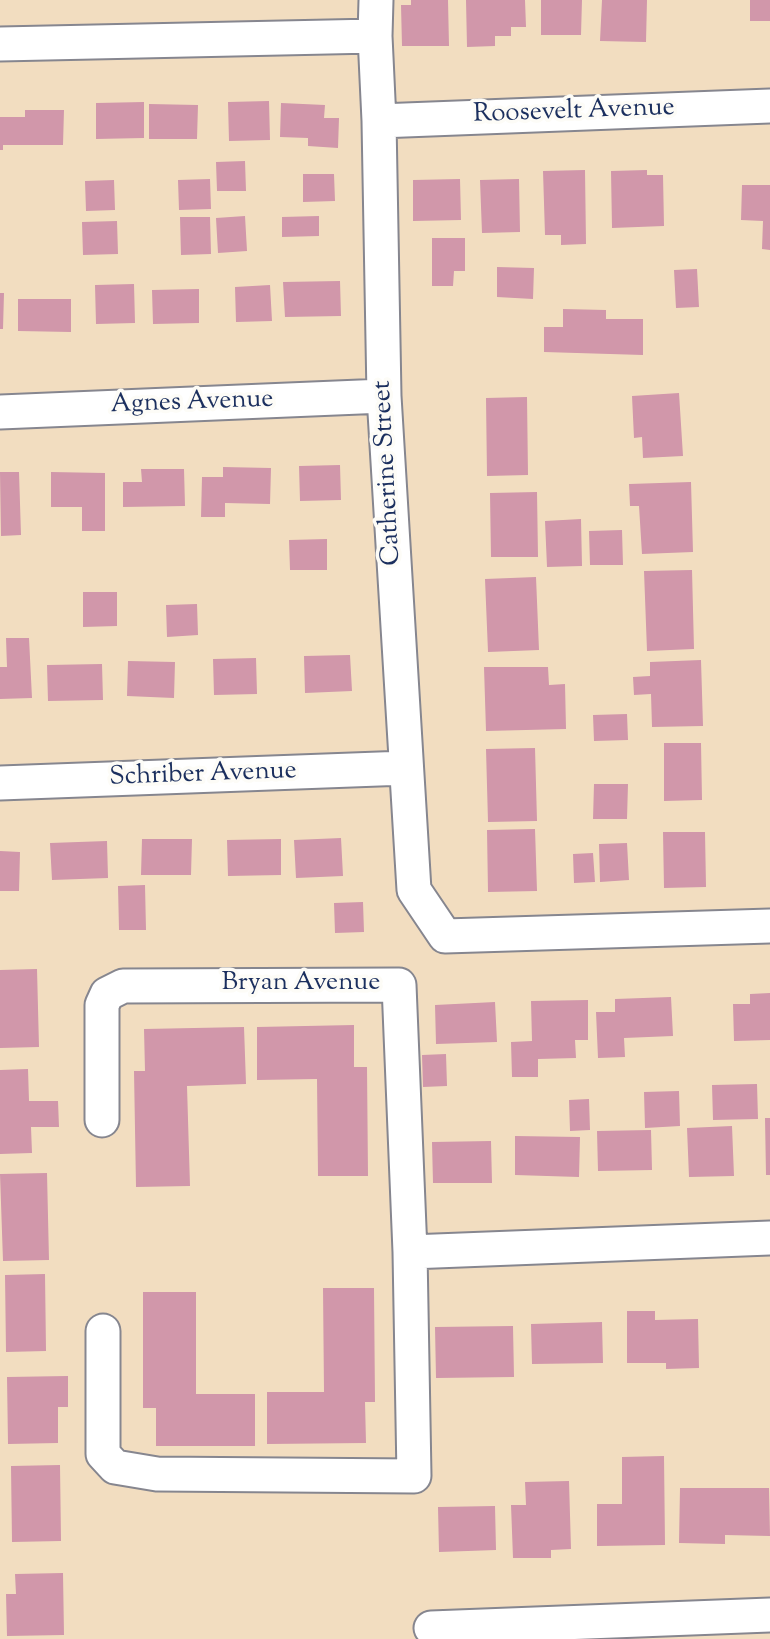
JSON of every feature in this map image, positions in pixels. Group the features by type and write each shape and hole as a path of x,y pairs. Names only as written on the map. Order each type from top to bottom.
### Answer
{"street":[{"name":"Catherine Street","path":"376,0 374,36 379,121 384,396 414,890 445,936 770,926"},
{"path":"0,44 374,36"},
{"name":"Roosevelt Avenue","path":"379,121 770,106"},
{"name":"Agnes Avenue","path":"0,412 384,396"},
{"name":"Schriber Avenue","path":"0,783 406,768"},
{"name":"Bryan Avenue","path":"102,1120 102,1005 107,994 123,986 399,985 410,1252 414,1476 157,1474 115,1467 103,1454 103,1331"},
{"path":"410,1252 770,1238"},
{"path":"432,1628 770,1615"}],"building":[{"path":"411,0 448,0 449,46 402,46 401,5 411,5"},
{"path":"466,0 525,0 526,27 511,27 511,36 495,36 495,46 467,47"},
{"path":"541,0 582,0 581,35 541,35"},
{"path":"602,0 647,0 646,42 600,41"},
{"path":"750,0 770,0 770,21 750,21"},
{"path":"269,101 270,140 229,141 228,102"},
{"path":"144,102 144,138 96,139 96,103"},
{"path":"281,103 325,105 324,118 339,118 338,148 308,146 308,138 280,137"},
{"path":"149,104 198,105 197,139 149,139"},
{"path":"25,110 64,110 63,145 3,145 3,150 0,150 0,117 25,117"},
{"path":"245,161 246,191 217,191 216,162"},
{"path":"585,170 586,244 561,245 561,235 545,235 543,171"},
{"path":"647,170 647,175 663,175 664,226 612,228 611,171"},
{"path":"303,174 334,174 335,201 303,202"},
{"path":"210,179 211,209 179,210 178,180"},
{"path":"460,179 461,220 413,221 413,180"},
{"path":"519,179 520,232 482,233 480,180"},
{"path":"114,180 115,210 86,211 85,181"},
{"path":"742,185 770,185 770,250 762,249 763,221 741,220"},
{"path":"245,216 247,251 218,253 216,218"},
{"path":"319,216 319,236 282,237 282,217"},
{"path":"180,217 210,217 211,254 181,255"},
{"path":"117,221 118,254 83,255 82,222"},
{"path":"432,238 465,238 465,271 454,271 453,286 432,286"},
{"path":"497,267 534,268 533,299 497,297"},
{"path":"697,269 699,307 676,308 674,270"},
{"path":"340,281 341,316 285,317 283,282"},
{"path":"134,284 135,323 96,324 95,285"},
{"path":"270,285 272,321 236,322 235,287"},
{"path":"199,289 199,323 153,324 152,290"},
{"path":"0,293 4,293 3,329 0,329"},
{"path":"18,299 71,299 71,332 18,331"},
{"path":"563,309 606,310 606,319 643,319 643,355 544,352 544,327 563,327"},
{"path":"679,393 683,456 643,458 642,437 634,438 632,396"},
{"path":"527,397 528,475 487,476 486,398"},
{"path":"340,465 341,500 300,501 299,466"},
{"path":"223,467 271,468 270,504 225,503 225,517 201,517 202,477 223,477"},
{"path":"141,469 184,469 185,506 123,507 123,482 142,482"},
{"path":"0,472 19,472 21,535 1,536"},
{"path":"51,472 105,473 105,531 82,531 82,507 51,507"},
{"path":"691,482 693,552 642,554 639,506 630,506 629,484"},
{"path":"537,492 538,557 491,557 490,493"},
{"path":"581,519 582,566 547,567 545,521"},
{"path":"622,530 623,565 590,565 589,531"},
{"path":"327,539 327,570 290,570 289,540"},
{"path":"692,570 694,649 647,651 644,571"},
{"path":"536,577 539,650 488,652 485,579"},
{"path":"83,592 117,592 117,626 83,627"},
{"path":"197,604 198,635 167,637 166,605"},
{"path":"6,638 29,638 32,698 0,699 0,667 7,667"},
{"path":"350,655 352,691 305,693 304,656"},
{"path":"256,658 257,694 214,695 213,659"},
{"path":"701,660 703,726 652,727 651,694 634,695 633,677 650,676 650,662"},
{"path":"128,661 175,662 174,698 127,696"},
{"path":"102,664 103,700 48,701 47,665"},
{"path":"484,667 548,667 549,685 565,684 566,729 486,731"},
{"path":"627,714 628,740 594,741 593,715"},
{"path":"664,743 701,743 702,800 664,801"},
{"path":"535,748 537,821 488,822 486,749"},
{"path":"594,784 628,784 627,819 593,819"},
{"path":"535,829 537,891 488,892 487,830"},
{"path":"663,832 705,832 706,887 664,888"},
{"path":"341,838 343,876 296,878 294,840"},
{"path":"142,839 192,839 191,875 141,875"},
{"path":"281,839 281,875 228,876 227,840"},
{"path":"107,841 108,878 52,880 50,843"},
{"path":"627,843 629,880 600,882 599,844"},
{"path":"0,851 20,852 19,891 0,891"},
{"path":"593,853 595,882 574,883 573,854"},
{"path":"145,885 146,930 119,930 118,886"},
{"path":"363,902 364,932 335,933 334,903"},
{"path":"37,969 39,1047 0,1048 0,970"},
{"path":"770,993 770,1040 734,1041 733,1004 750,1004 750,994"},
{"path":"671,997 673,1036 624,1038 625,1057 598,1058 596,1012 615,1012 615,999"},
{"path":"588,1000 588,1040 575,1040 576,1058 538,1059 538,1077 512,1077 511,1042 532,1041 531,1001"},
{"path":"495,1002 497,1042 436,1044 435,1005"},
{"path":"354,1025 354,1067 367,1067 368,1176 318,1176 317,1079 257,1080 257,1027"},
{"path":"244,1027 246,1084 187,1086 190,1186 136,1187 134,1071 145,1071 144,1029"},
{"path":"446,1054 447,1086 423,1087 422,1055"},
{"path":"28,1069 29,1101 58,1101 59,1127 31,1127 32,1153 0,1154 0,1070"},
{"path":"757,1084 758,1119 713,1120 712,1085"},
{"path":"679,1091 680,1126 645,1128 644,1092"},
{"path":"589,1099 590,1130 570,1131 569,1100"},
{"path":"765,1118 770,1118 770,1175 766,1175"},
{"path":"732,1126 734,1176 689,1177 687,1128"},
{"path":"651,1130 652,1170 598,1171 597,1131"},
{"path":"515,1136 580,1137 579,1177 515,1175"},
{"path":"491,1141 492,1183 433,1183 432,1142"},
{"path":"47,1173 49,1260 3,1261 0,1174"},
{"path":"45,1274 46,1351 6,1352 5,1275"},
{"path":"323,1288 374,1288 375,1402 365,1402 366,1443 267,1444 267,1392 324,1392"},
{"path":"143,1292 196,1292 196,1394 255,1394 255,1446 156,1446 156,1408 143,1408"},
{"path":"627,1311 655,1311 655,1320 698,1319 699,1368 666,1369 666,1363 627,1363"},
{"path":"602,1322 603,1363 532,1364 531,1324"},
{"path":"513,1326 514,1377 436,1378 435,1327"},
{"path":"68,1376 68,1407 58,1407 58,1443 8,1444 7,1377"},
{"path":"664,1456 665,1545 597,1546 597,1504 622,1504 622,1457"},
{"path":"60,1465 61,1541 12,1542 11,1466"},
{"path":"569,1481 571,1549 551,1550 551,1558 513,1558 511,1505 526,1505 525,1482"},
{"path":"680,1488 769,1488 770,1536 725,1535 725,1544 679,1543"},
{"path":"495,1506 496,1550 439,1552 438,1507"},
{"path":"63,1573 64,1635 7,1636 6,1594 16,1594 15,1574"}]}
